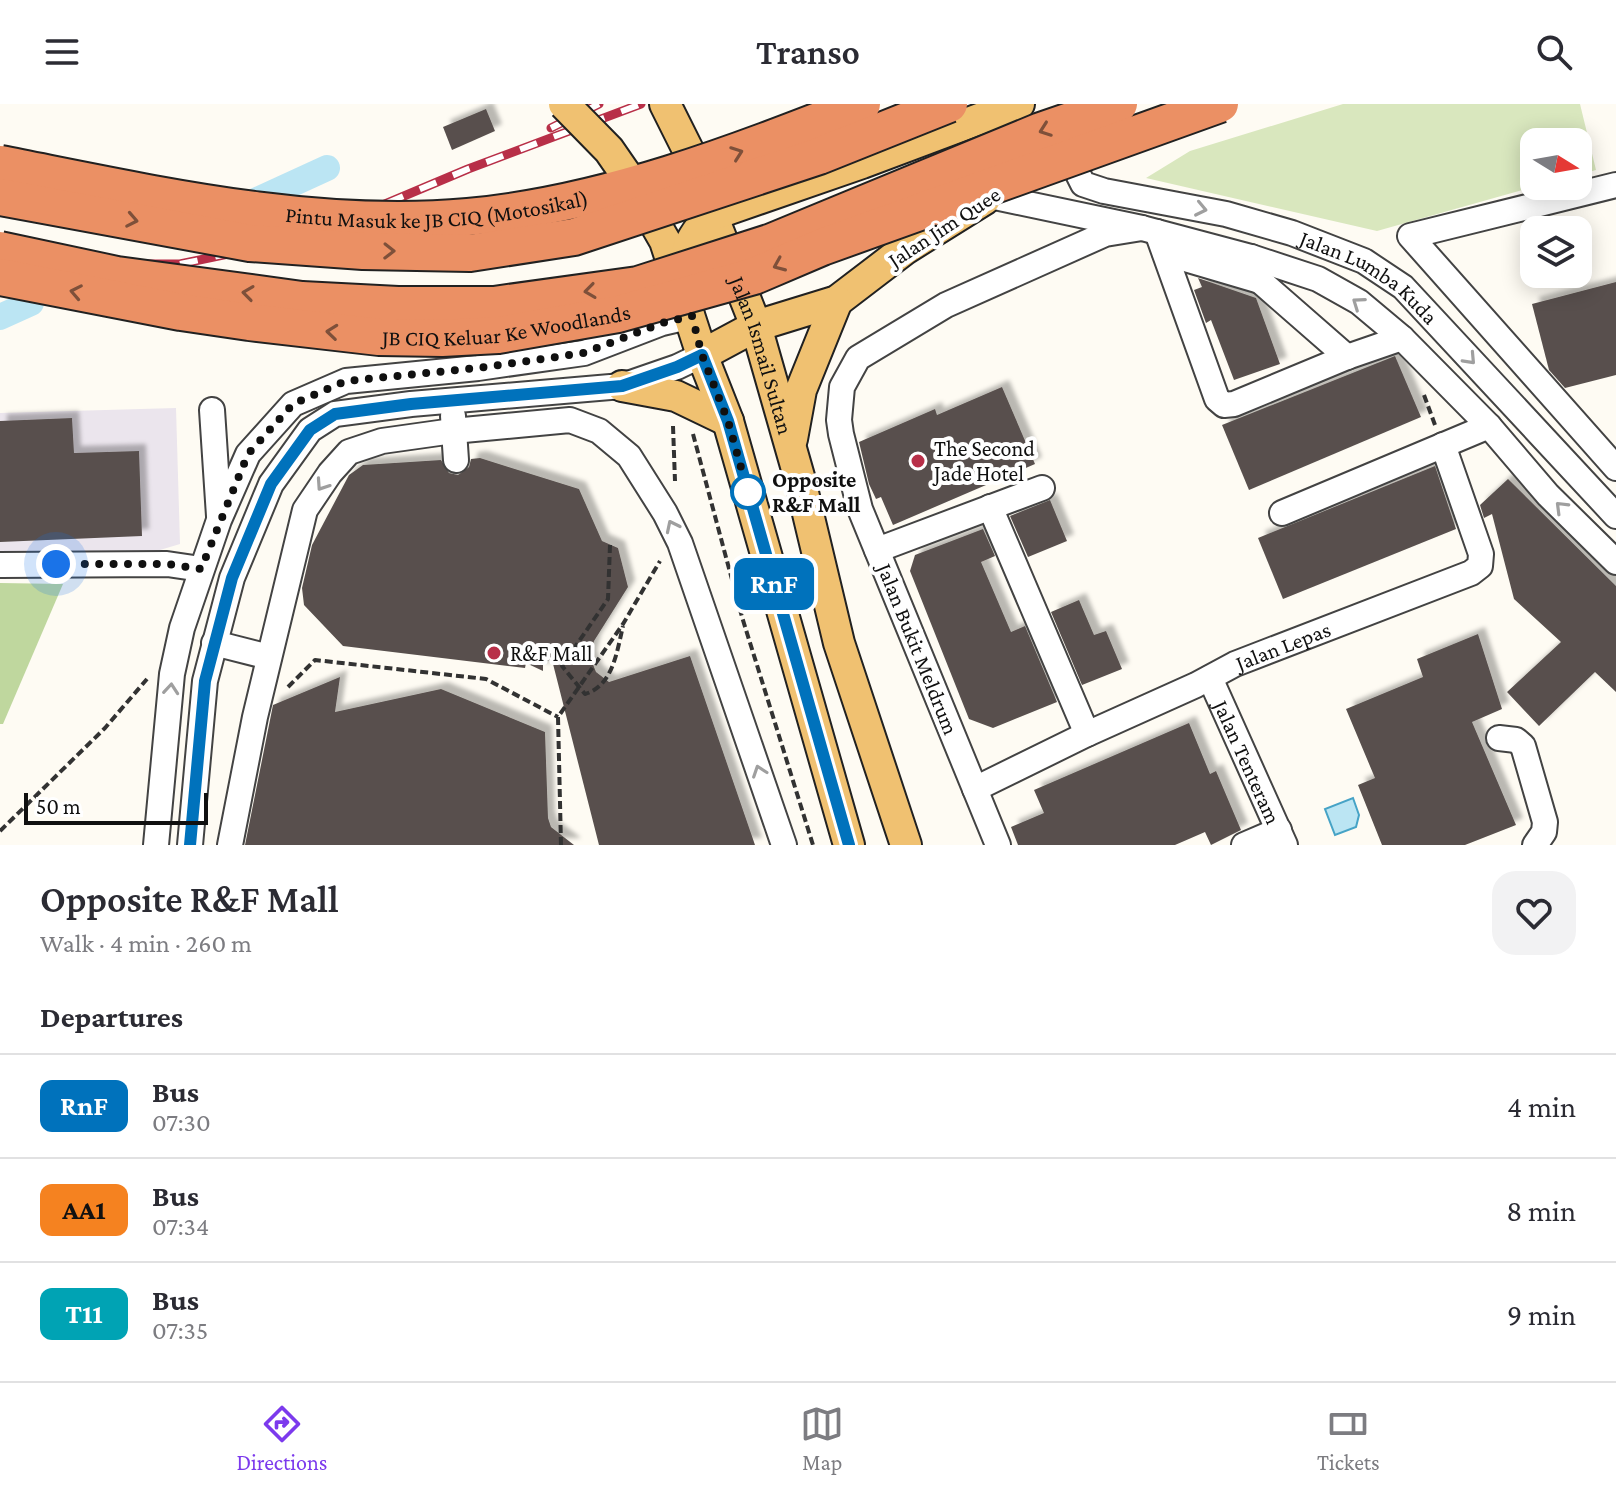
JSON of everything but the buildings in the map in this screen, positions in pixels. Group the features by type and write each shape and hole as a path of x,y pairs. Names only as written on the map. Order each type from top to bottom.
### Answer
{"highway":[{"name":"Pintu Masuk ke JB CIQ (Motosikal)","path":"0,164 167,197 285,213 374,220 468,217 567,202 648,182 732,155 862,104"},
{"path":"0,197 250,243 363,251 470,253 574,237 805,160 949,104"},
{"path":"0,250 117,275 302,300 398,305 494,305 638,285 772,242 1041,131 1119,104"},
{"name":"JB CIQ Keluar Ke Woodlands","path":"0,277 249,322 379,337 498,335 618,314 754,276 822,247 1220,104"}],"main road":[{"path":"564,104 609,150 627,176 665,241 692,316"},
{"name":"Jalan Ismail Sultan","path":"665,104 695,163 756,326 839,643 906,845"},
{"path":"849,845 728,421 702,355 684,275 685,259 698,229 712,215 1019,104"},
{"name":"Jalan Jim Quee","path":"702,355 756,326 837,301 905,249 990,196 1083,147 1191,104"},
{"path":"877,157 859,185 851,205 850,220 860,235 905,249"},
{"path":"695,163 715,185 735,192 773,194"},
{"path":"790,448 801,390 837,301"},
{"path":"622,386 676,396 728,421"}],"street":[{"name":"Jalan Lumba Kuda","path":"1083,147 1074,166 1083,184 1104,191 1226,214 1292,233 1364,261 1403,287 1616,516"},
{"path":"1616,185 1410,236 1616,468"},
{"name":"Jalan Lumba Kuda","path":"990,196 1154,238 1251,257 1318,279 1359,302 1402,338 1489,426 1548,495 1616,562"},
{"name":"Jalan Lumba Kuda","path":"844,451 839,420 842,387 858,358 946,305 1105,234 1154,238"},
{"path":"1154,238 1260,281 1347,357"},
{"path":"1154,238 1217,399 1224,405 1234,404 1347,357 1402,338"},
{"path":"614,343 633,321 647,297 665,241"},
{"path":"1251,257 1260,281"},
{"path":"156,845 172,674 182,628 219,520 248,454 293,404 346,381 569,355 692,316"},
{"path":"190,845 205,681 232,578 271,484 310,430 335,414 622,386 702,355"},
{"path":"452,402 456,460"},
{"path":"212,410 219,520"},
{"path":"230,845 269,657 305,510 330,473 349,452 371,444 453,431 570,420 599,431 629,456 676,535 784,845"},
{"path":"1282,513 1489,426"},
{"name":"Jalan Lepas","path":"975,789 1243,661 1471,573 1480,566 1481,554 1443,445"},
{"name":"Jalan Bukit Meldrum","path":"844,451 860,509 998,845"},
{"path":"877,550 1042,488"},
{"path":"990,507 1087,734"},
{"path":"0,565 167,564 201,569"},
{"path":"214,643 269,657"},
{"name":"Jalan Tenteram","path":"1210,678 1282,837"},
{"path":"1499,738 1516,740 1523,746 1545,822 1544,832 1535,845"},
{"path":"163,767 196,767"},
{"path":"1244,845 1282,837"}],"path":[{"path":"673,423 675,486"},
{"path":"561,845 558,717 623,624 676,535"},
{"path":"610,545 608,599 562,666 585,694 594,692 613,668 623,624"},
{"path":"281,694 315,660 486,679 558,717"},
{"path":"0,831 105,728 156,668"}],"shaded area":[{"path":"176,408 180,544 150,553 0,555 0,413"}],"green space":[{"path":"1343,104 1580,104 1586,128 1520,128 1520,191 1377,231 1146,178 1190,151"},
{"path":"0,583 63,584 3,724 0,724"}],"water":[{"path":"1353,798 1359,815 1356,827 1335,835 1325,809"}],"waterway":[{"path":"240,208 327,168"},
{"path":"0,317 31,303"}],"railway":[{"path":"551,128 599,104"},
{"path":"0,264 180,264 247,250 321,231 468,169 641,104"}],"bus line":[{"name":"RnF","path":"190,845 205,681 232,578 271,484 310,430 335,414 411,404 622,386 702,355 728,421 849,845"}],"place":[{"name":"The Second Jade Hotel","path":"918,461"},
{"name":"Opposite R&F Mall","path":"748,492"},
{"name":"R&F Mall","path":"494,653"}],"route":[{"path":"56,564 167,564 201,569 248,454 293,404 346,381 478,368 584,353 662,323 692,316 702,355 728,421 751,503 748,492"}]}
